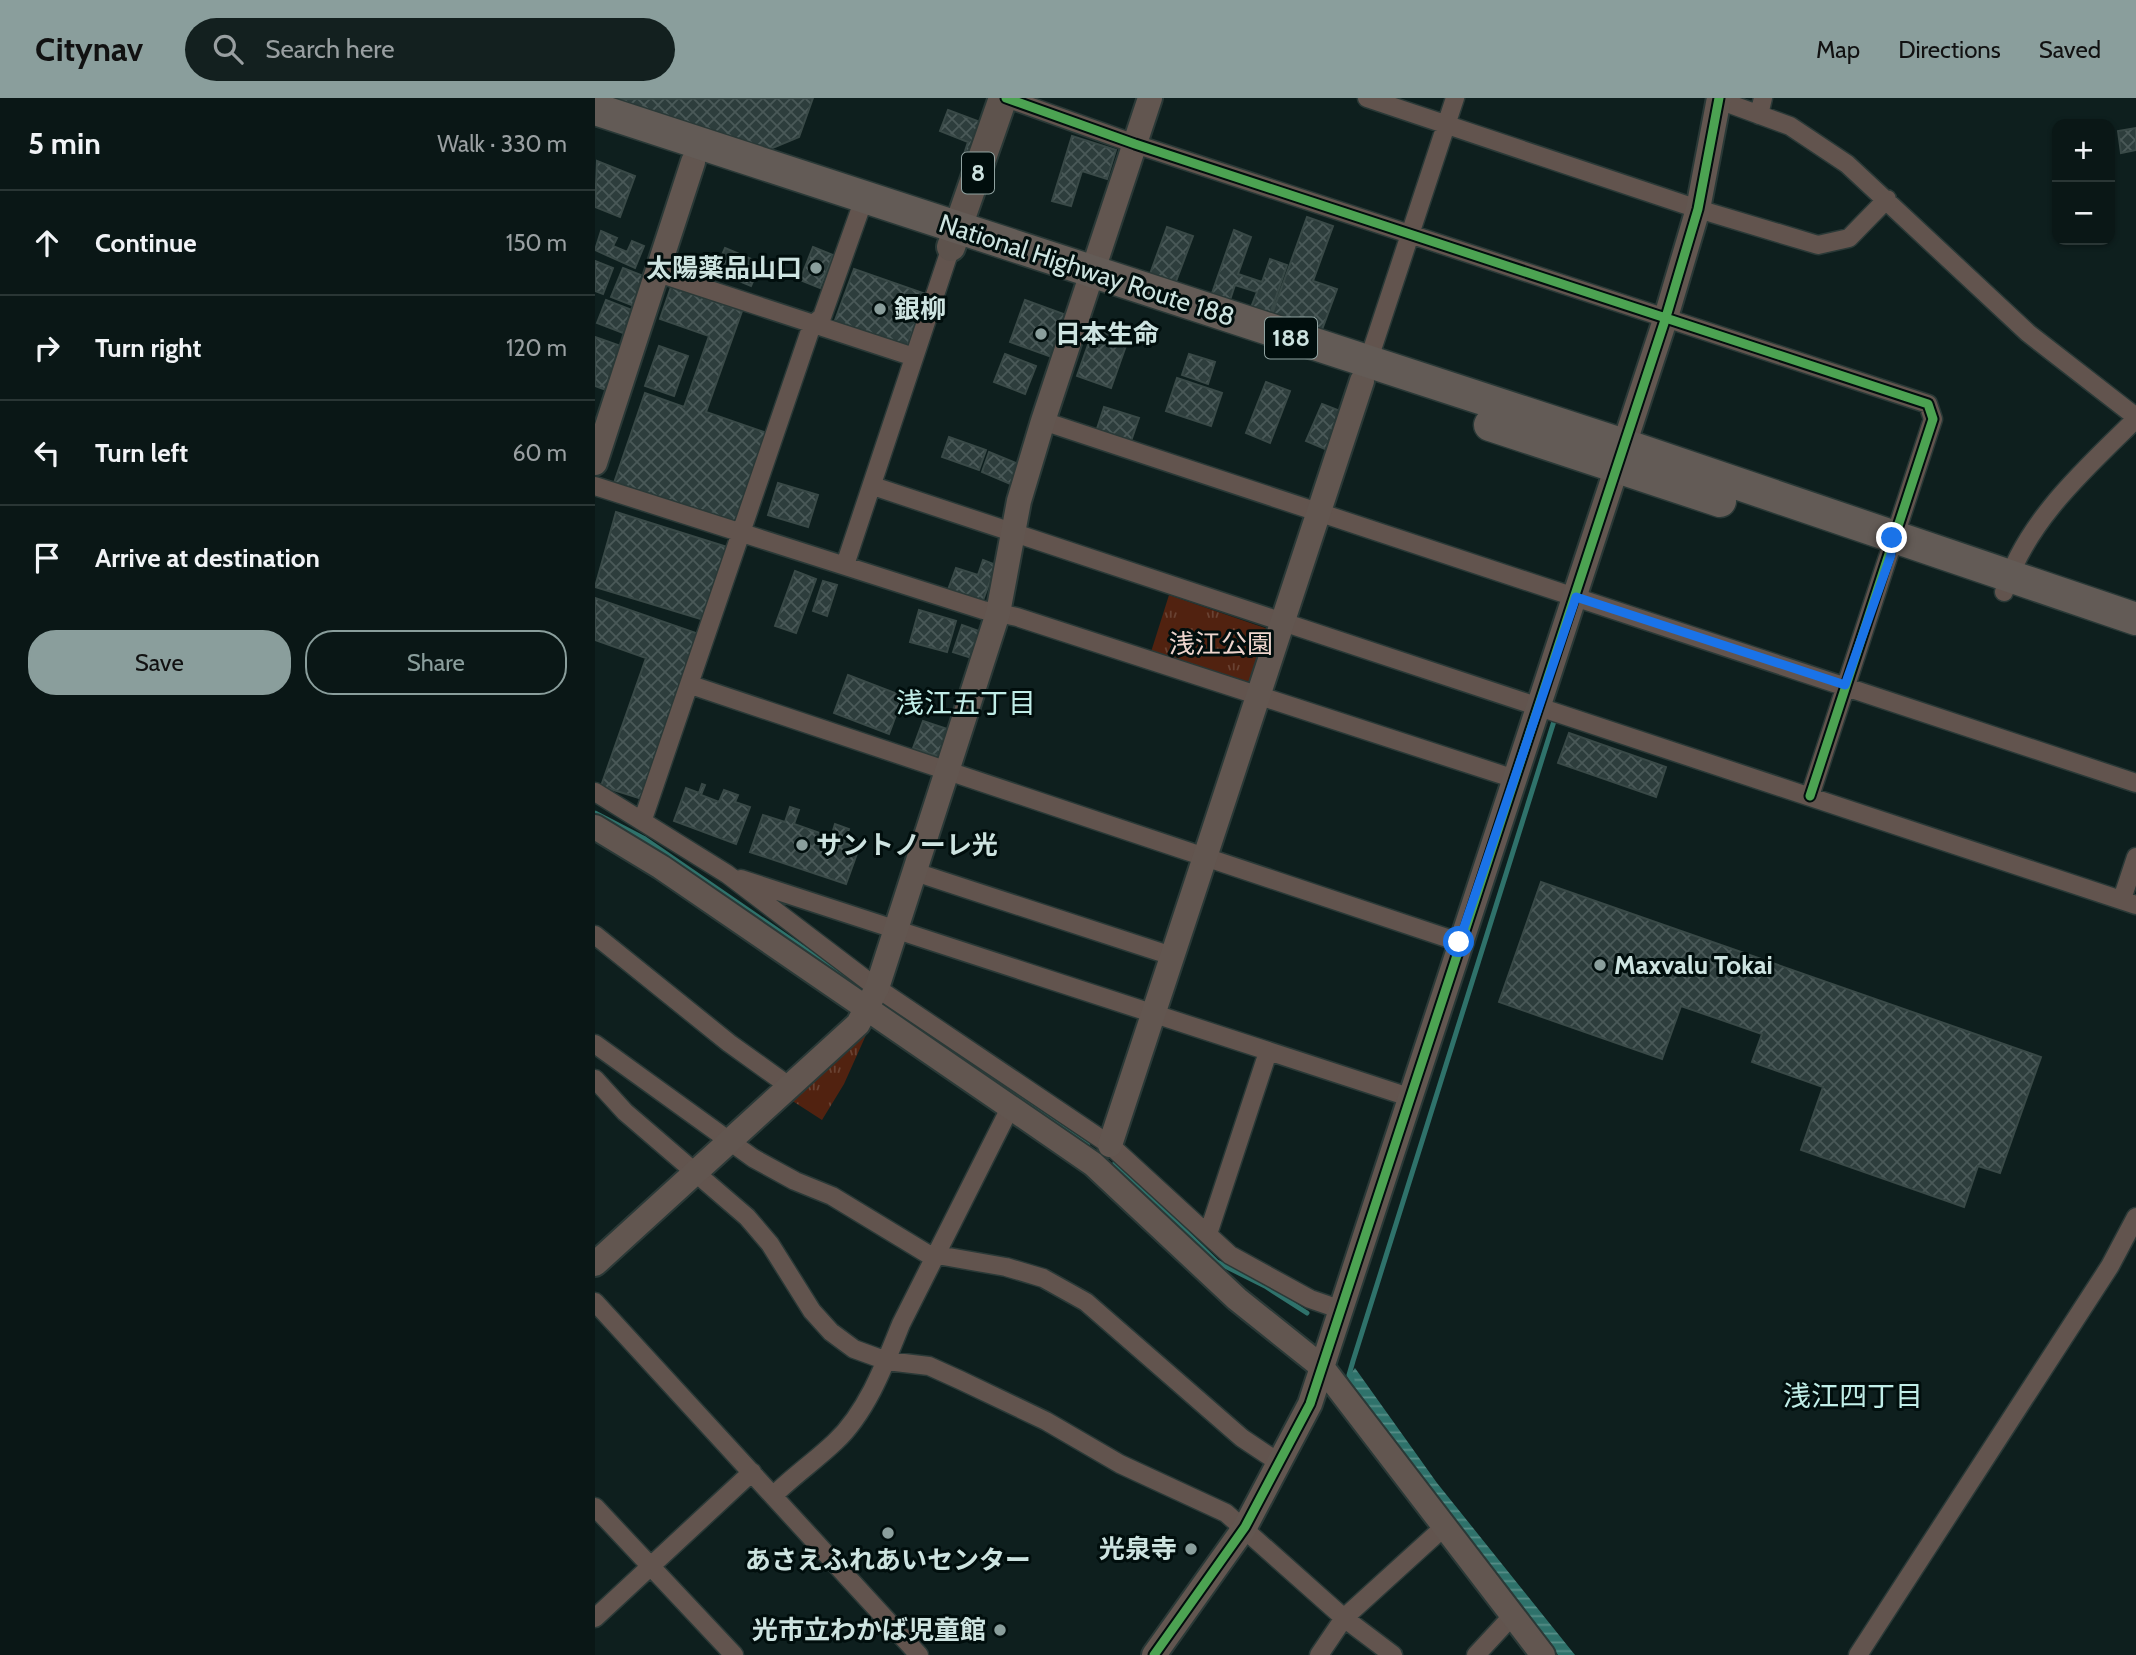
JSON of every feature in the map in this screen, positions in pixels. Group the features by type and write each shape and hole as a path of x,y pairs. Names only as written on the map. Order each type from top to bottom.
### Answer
{"highway":[{"name":"National Highway Route 188","path":"595,109 696,153"},
{"name":"National Highway Route 188","path":"595,130 696,153 1891,547 2006,584 2136,619"},
{"name":"National Highway Route 188","path":"2006,584 2136,636"}],"main road":[{"name":"8","path":"955,237 1005,98"}],"street":[{"path":"1005,98 1135,144 1928,404 1933,419 1810,796"},
{"path":"595,1264 858,1024 867,1010 877,988 999,613 1019,501 1150,98"},
{"path":"1367,98 1698,209 1827,246 1849,238 1887,199"},
{"path":"1093,1164 1109,1145 1455,98"},
{"path":"1154,1655 1245,1527 1281,1464 1310,1404 1459,942 1576,597 1666,317 1698,209 1716,99 1761,106 1847,163 2028,334 2136,418 2086,466 2015,559 2006,584"},
{"path":"595,463 696,153"},
{"path":"643,819 812,325 823,317 862,206"},
{"path":"845,565 955,237"},
{"path":"658,273 914,357"},
{"path":"1043,421 2136,783"},
{"path":"873,485 2129,902 2136,858"},
{"path":"595,486 741,535 999,613 1515,779"},
{"path":"691,685 1459,942"},
{"path":"595,792 643,819 727,874 877,988 1109,1145 1230,1255 1310,1299 1339,1309"},
{"path":"595,827 661,867 1093,1164 1237,1299 1322,1367 1543,1655"},
{"path":"915,872 1172,956"},
{"path":"727,874 1409,1097"},
{"path":"595,936 729,1044 789,1086"},
{"path":"595,1044 754,1158 795,1181 832,1196 936,1256 1006,1267 1043,1278 1086,1302 1242,1438 1281,1464"},
{"path":"1208,1234 1268,1052"},
{"path":"595,1079 625,1112 747,1217 762,1235 812,1311 831,1332 854,1349 887,1361 929,1366 1046,1421 1120,1464 1227,1513 1344,1618 1393,1655"},
{"path":"773,1496 836,1441 854,1420 887,1361 901,1324 1010,1108"},
{"path":"1858,1655 2110,1266 2136,1217"},
{"path":"595,1302 919,1655"},
{"path":"595,1618 752,1472"},
{"path":"595,1507 734,1655"},
{"path":"1319,1655 1344,1618 1444,1527"},
{"path":"1476,1655 1513,1615"}],"green space":[{"name":"浅江公園","path":"1169,595 1268,629 1248,686 1151,652"},
{"path":"863,1032 866,1035 844,1084 822,1120 791,1100"}],"shaded area":[{"path":"1355,1368 1437,1483 1575,1655 1558,1655 1350,1382 1349,1376"}],"building":[{"path":"813,98 799,137 763,152 613,99"},
{"path":"948,110 983,123 970,156 964,154 968,142 940,131"},
{"path":"2136,128 2136,150 2121,153 2118,131"},
{"path":"1072,136 1116,150 1107,179 1082,171 1071,206 1052,201"},
{"path":"597,161 635,176 620,217 595,207"},
{"path":"1307,217 1333,226 1313,281 1337,289 1320,335 1271,317"},
{"path":"1167,227 1193,236 1175,284 1150,274"},
{"path":"1234,230 1251,237 1238,274 1262,282 1270,259 1287,265 1269,317 1250,310 1257,292 1235,285 1228,306 1210,299"},
{"path":"601,231 617,238 613,246 627,252 632,241 644,246 635,268 595,250"},
{"name":"太陽薬品山口","path":"813,247 833,255 820,288 800,280"},
{"path":"725,248 761,263 751,286 715,271"},
{"path":"595,261 613,268 603,294 595,291"},
{"path":"623,268 646,277 634,306 611,297"},
{"name":"銀柳","path":"854,269 926,294 906,349 834,323"},
{"path":"671,287 742,311 706,412 767,433 735,525 614,483 645,393 684,407 709,336 660,319"},
{"path":"606,300 632,310 623,333 597,323"},
{"name":"日本生命","path":"1025,300 1066,315 1060,360 1010,342"},
{"path":"1094,328 1128,340 1111,388 1077,376"},
{"path":"595,337 621,346 606,390 595,386"},
{"path":"659,346 688,356 674,396 645,386"},
{"path":"1005,354 1036,366 1025,394 994,382"},
{"path":"1189,354 1215,362 1208,384 1182,375"},
{"path":"1177,378 1222,393 1211,426 1166,411"},
{"path":"1266,382 1290,391 1270,443 1246,433"},
{"path":"1322,404 1348,414 1332,452 1306,441"},
{"path":"1104,407 1139,418 1129,447 1095,435"},
{"path":"949,437 986,450 979,470 942,457"},
{"path":"989,452 1023,466 1015,486 982,472"},
{"path":"778,483 818,495 808,527 768,515"},
{"path":"616,512 727,547 704,620 595,587"},
{"path":"983,560 996,565 982,603 948,590 956,568 978,575"},
{"path":"795,571 816,579 796,633 775,626"},
{"path":"823,581 837,585 827,616 813,611"},
{"path":"595,598 699,634 642,799 601,786 646,658 595,640"},
{"path":"919,610 956,621 947,652 910,642"},
{"path":"962,625 990,635 981,661 953,652"},
{"path":"848,675 903,696 889,734 834,713"},
{"path":"923,721 950,730 941,757 913,748"},
{"path":"1569,733 1666,767 1656,797 1558,763"},
{"path":"702,784 705,785 701,795 719,802 724,790 738,795 735,802 750,807 736,844 674,821 686,788 699,793"},
{"name":"サントノーレ光","path":"790,807 799,810 794,824 831,837 835,824 849,829 844,843 859,848 846,884 750,852 763,815 785,822"},
{"path":"1541,882 2041,1057 2000,1173 1978,1166 1964,1207 1801,1150 1823,1087 1752,1062 1762,1034 1681,1006 1662,1059 1499,1002"}],"waterway":[{"path":"1352,1380 1349,1375 1353,1361 1555,718"},
{"path":"595,813 645,839 857,985"},
{"path":"890,1009 1088,1143"},
{"path":"1115,1163 1217,1262 1265,1286 1307,1313"}],"cycle path":[{"path":"1006,98 1135,144 1928,404 1933,419 1810,796"},
{"path":"1154,1655 1245,1527 1310,1404 1666,317 1698,209 1719,98"}],"place":[{"name":"太陽薬品山口","path":"816,268"},
{"name":"銀柳","path":"880,309"},
{"name":"日本生命","path":"1041,334"},
{"name":"サントノーレ光","path":"802,845"},
{"name":"Maxvalu Tokai","path":"1600,965"},
{"name":"あさえふれあいセンター","path":"888,1533"},
{"name":"光泉寺","path":"1191,1549"},
{"name":"光市立わかば児童館","path":"1000,1630"}],"district":[{"name":"浅江五丁目","path":"966,703"},
{"name":"浅江四丁目","path":"1853,1396"}],"route":[{"path":"1459,942 1576,597 1845,685 1891,555 1892,538"}]}
